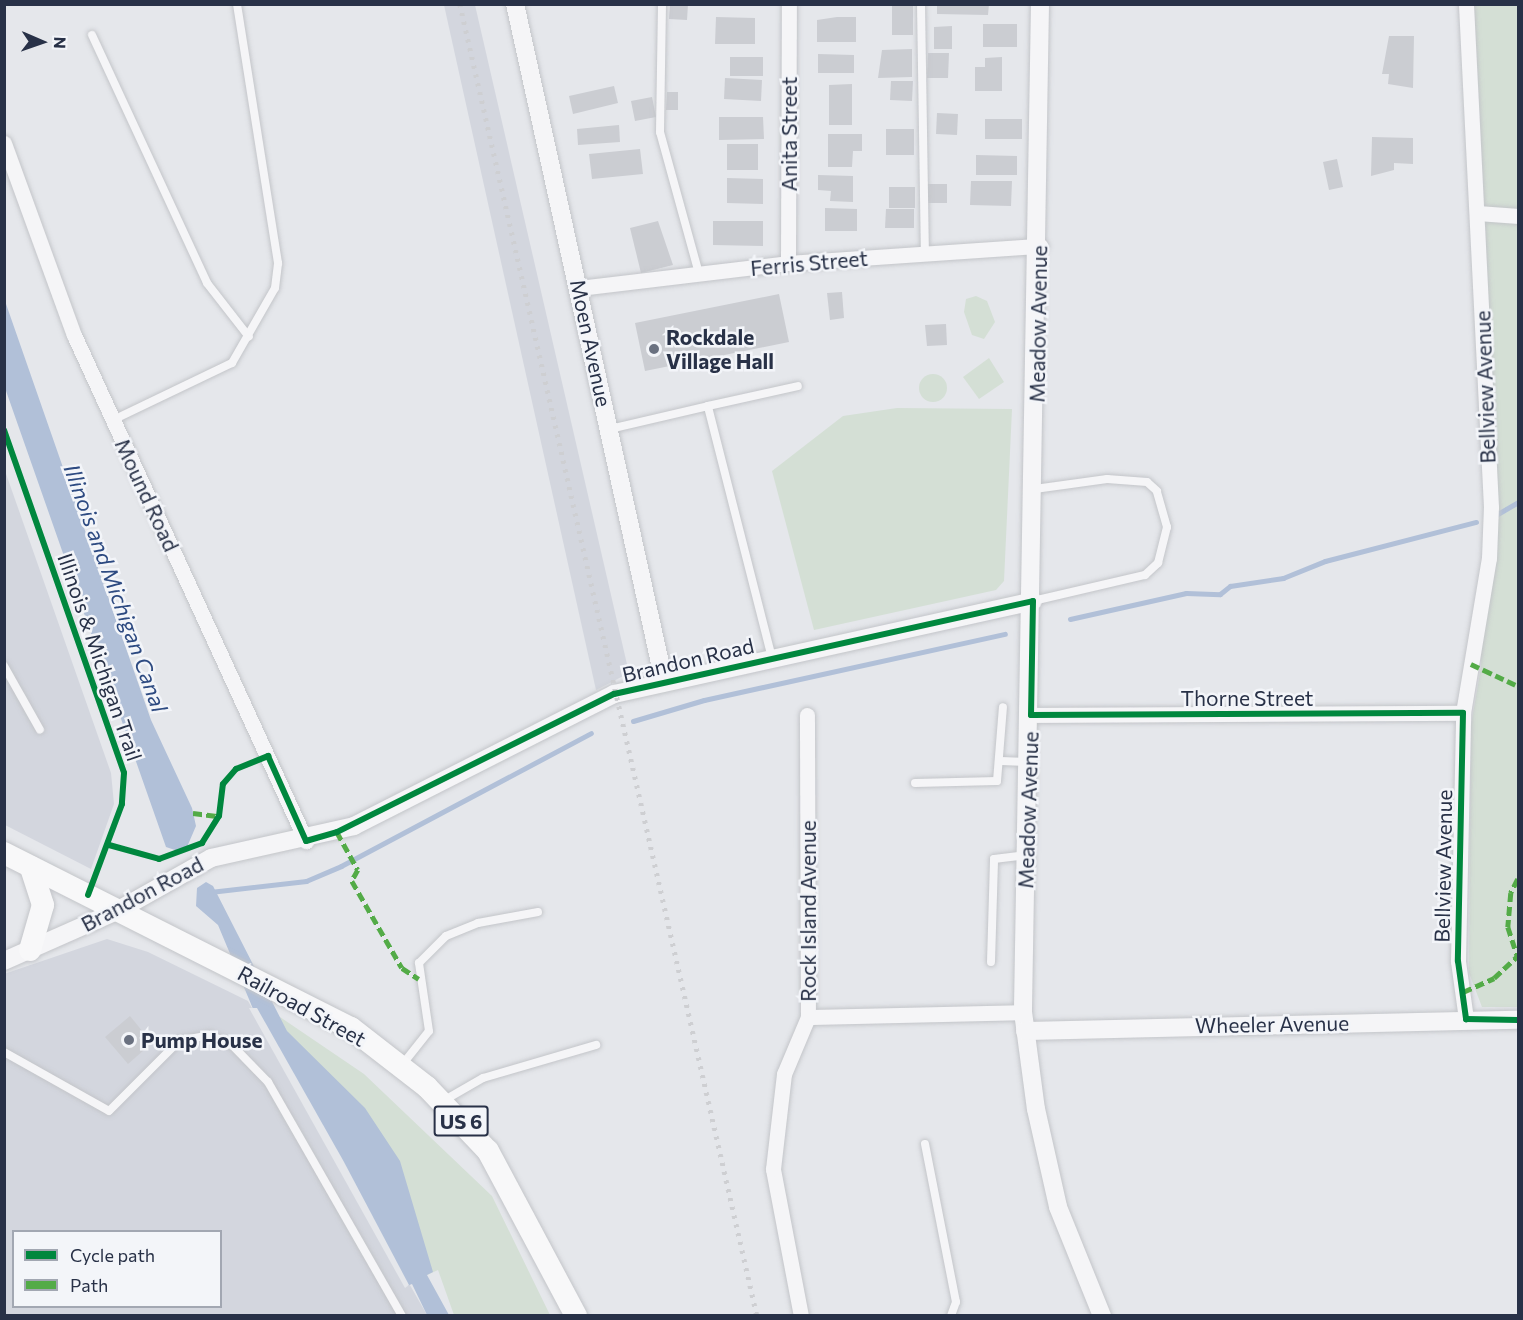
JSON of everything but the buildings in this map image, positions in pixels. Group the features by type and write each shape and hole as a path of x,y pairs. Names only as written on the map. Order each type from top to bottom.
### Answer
{"main road":[{"name":"US 6","path":"4,853 117,911"},
{"path":"30,950 43,905 32,867"},
{"name":"Railroad Street","path":"117,911 218,961 279,988 351,1028 401,1066 441,1101 489,1151 576,1316"}],"street":[{"name":"Moen Avenue","path":"515,4 664,681"},
{"name":"Anita Street","path":"788,263 789,4"},
{"name":"Meadow Avenue","path":"1040,4 1040,246 1023,1012 1058,1207 1102,1316"},
{"name":"Bellview Avenue","path":"1466,4 1478,213 1490,558 1463,713 1458,961 1466,1019"},
{"name":"Mound Road","path":"4,142 74,335 306,841"},
{"path":"1478,213 1518,216"},
{"name":"Ferris Street","path":"579,288 788,263 1040,246"},
{"name":"Brandon Road","path":"4,961 117,911 211,858 306,841 354,826 604,699 664,681 1033,601"},
{"name":"Thorne Street","path":"1031,715 1463,713"},
{"name":"Rock Island Avenue","path":"801,1316 773,1169 784,1074 808,1017 807,715"},
{"path":"808,1017 1023,1012"},
{"name":"Wheeler Avenue","path":"1025,1030 1466,1019 1518,1020"}],"lane":[{"path":"113,420 232,363 249,337 275,288 278,263 237,4"},
{"path":"662,4 660,132 699,274"},
{"path":"921,4 925,254"},
{"path":"92,35 207,283 249,337"},
{"path":"609,429 798,386"},
{"path":"708,406 772,658"},
{"path":"1033,601 1145,576 1158,563 1167,527 1157,491 1147,482 1107,479 1035,489"},
{"path":"4,666 40,730"},
{"path":"915,783 984,785 1001,776 1003,707"},
{"path":"1002,761 1030,762"},
{"path":"991,962 994,859 1027,855"},
{"path":"401,1066 429,1031 419,963 446,936 478,924 538,912"},
{"path":"4,1052 109,1111 178,1041 209,1035 231,1044 268,1082 402,1316"},
{"path":"441,1101 483,1078 596,1045"},
{"path":"925,1144 956,1302 951,1316"}],"shaded area":[{"path":"444,5 475,5 629,673 596,690"},
{"path":"1474,5 1518,5 1518,1007 1482,1007 1469,973 1471,725 1481,667 1486,415 1486,238"},
{"path":"976,296 987,301 995,322 984,339 972,335 964,312 966,299"},
{"path":"989,358 1004,382 979,399 963,377"},
{"path":"933,374 943,378 947,388 943,398 933,402 923,398 919,388 923,378"},
{"path":"897,408 1012,409 1004,581 996,590 814,630 772,471 843,416"},
{"path":"4,468 111,773 114,804 91,869 5,825"},
{"path":"107,939 148,952 248,1001 427,1315 5,1315 4,974"},
{"path":"257,1008 280,1017 364,1074 492,1196 550,1315 454,1315 438,1270 427,1275"}],"water":[{"path":"5,301 151,720 192,808 196,826 187,847 178,851 166,847 5,388"},
{"path":"206,882 213,886 287,1031 365,1108 400,1161 433,1272 427,1275 449,1315 427,1315 412,1284 407,1286 256,1016 218,925 196,906 197,888"}],"pier":[{"path":"249,1008 257,1008 344,1162 409,1285 405,1288"}],"waterway":[{"path":"1494,516 1518,502"},
{"path":"1070,619 1186,593 1220,594 1230,586 1283,578 1325,561 1476,522"},
{"path":"633,721 704,700 1005,634"},
{"path":"210,892 306,881 341,866 591,733"}],"railway":[{"path":"460,4 757,1316"}],"marked path":[{"path":"1471,664 1518,686"},
{"path":"193,813 219,816"},
{"path":"337,832 358,870 352,881 402,968 419,979"},
{"path":"1518,879 1511,893 1508,927 1518,957"},
{"path":"1463,992 1494,978 1518,956"}],"cycle path":[{"name":"Illinois & Michigan Trail","path":"4,430 124,773 122,804 88,895"},
{"path":"109,845 159,859 202,843 219,816 223,784 236,769 268,756 306,841 337,832 614,694 1033,601 1031,715 1463,713 1458,961 1466,1019 1518,1020"}],"place":[{"name":"Rockdale Village Hall","path":"654,349"},
{"name":"Pump House","path":"129,1040"}],"water label":[{"name":"Illinois and Michigan Canal","path":"116,588"}]}
